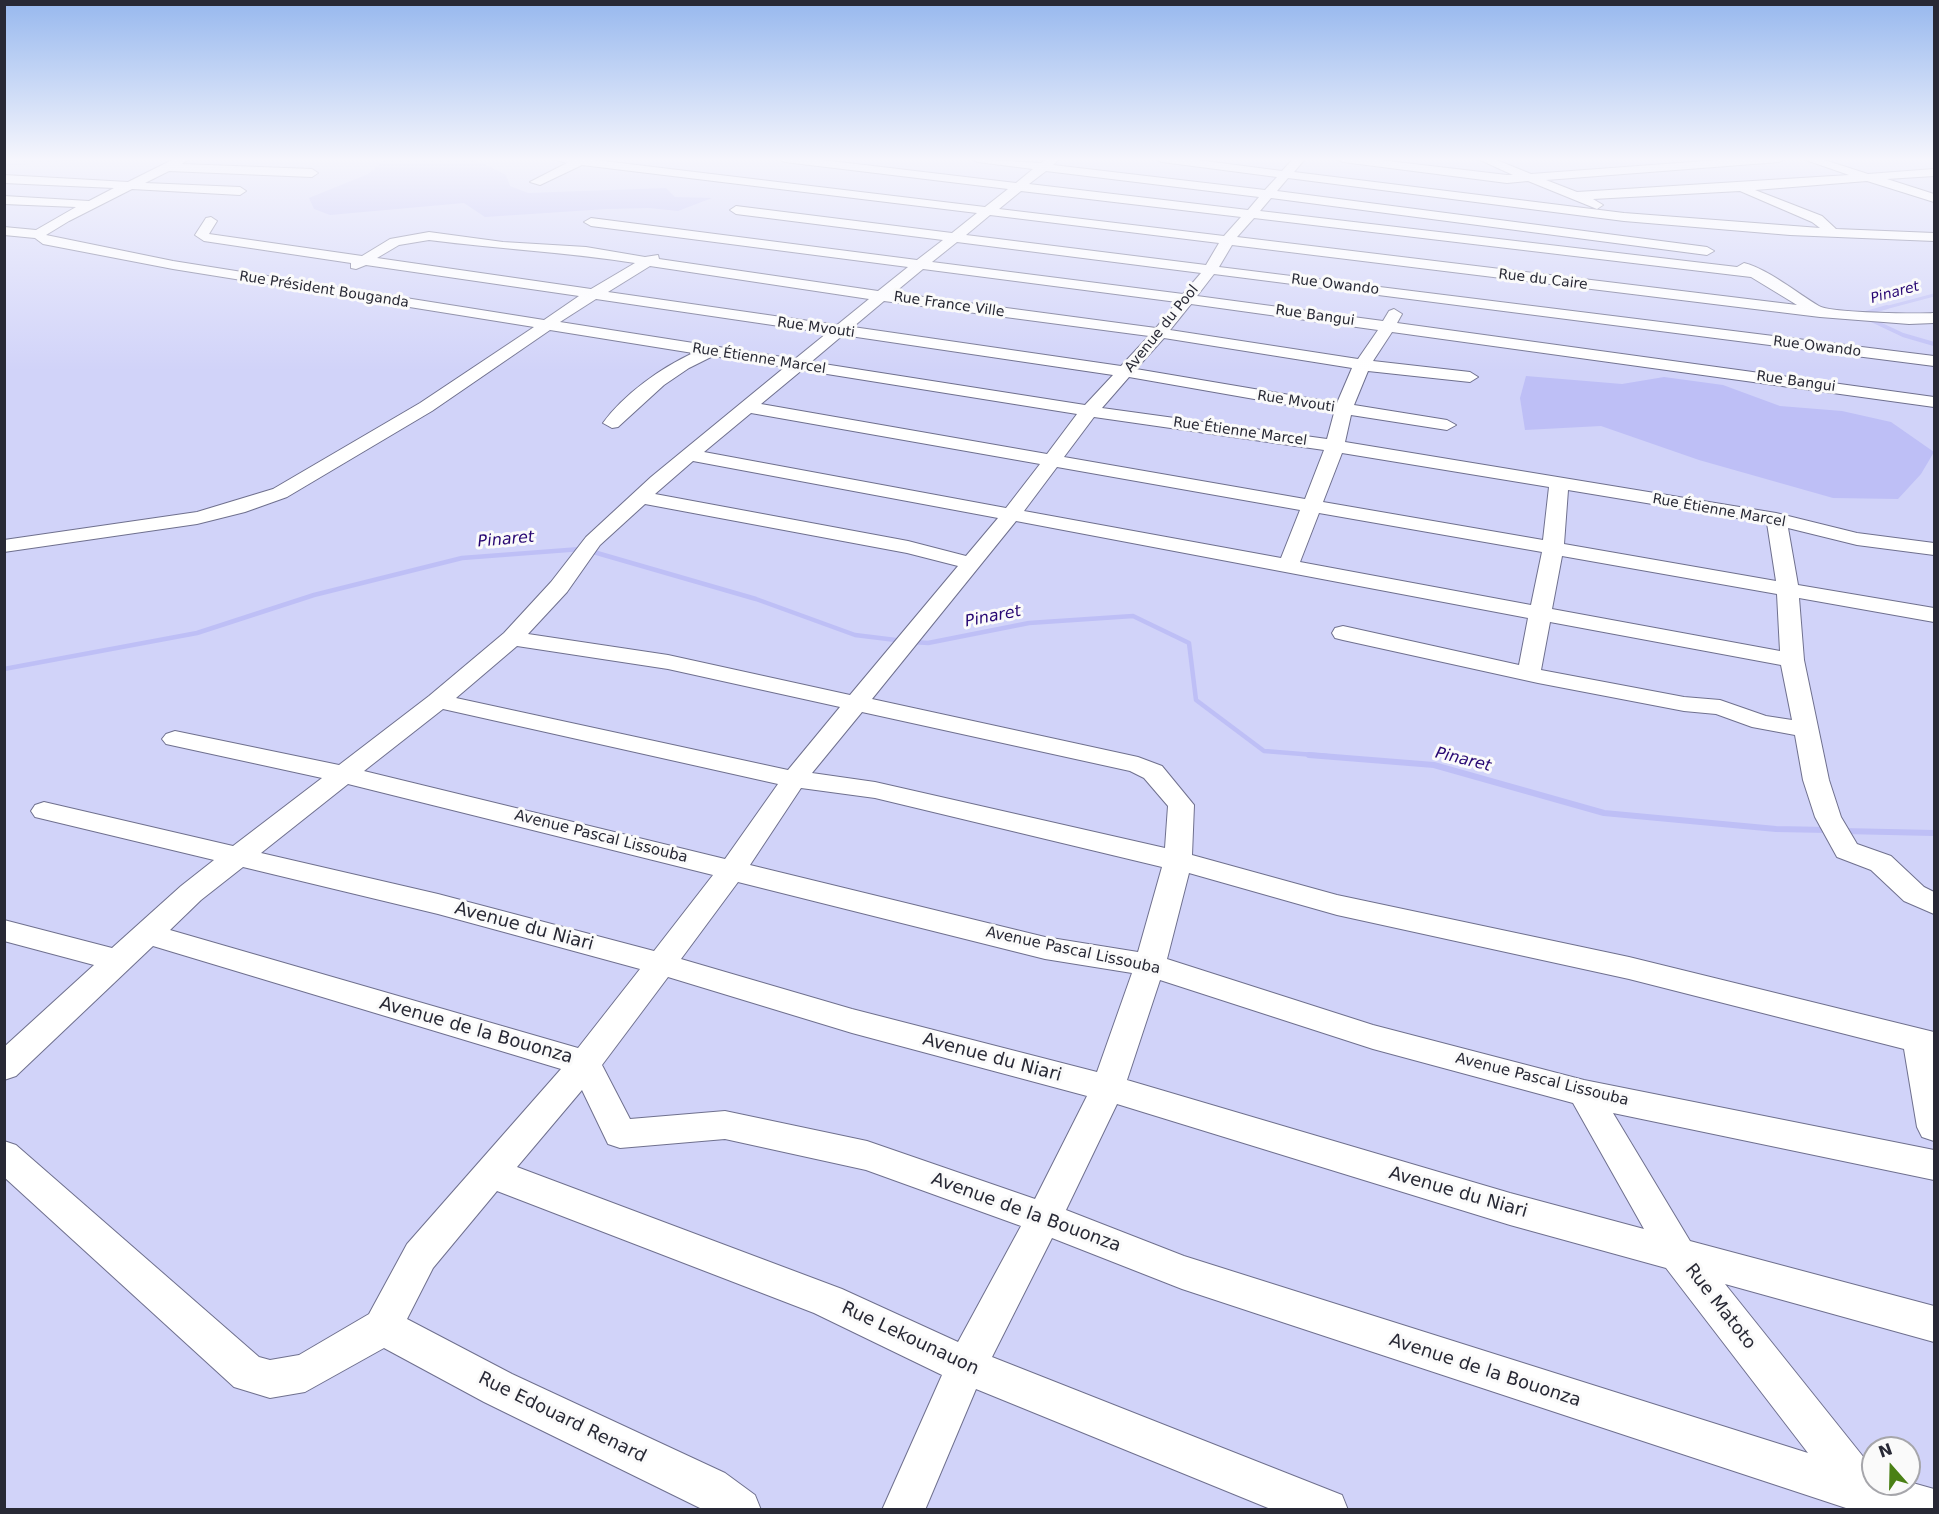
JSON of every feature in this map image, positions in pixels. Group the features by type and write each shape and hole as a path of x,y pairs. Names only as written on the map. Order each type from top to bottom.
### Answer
{"street":[{"path":"4,231 39,234 44,230"},
{"name":"Rue Mvouti","path":"206,230 202,235 204,237 591,296 1127,372 1343,410 1447,425"},
{"name":"Rue Bangui","path":"657,230 1388,326 1935,402"},
{"path":"4,546 197,518 238,508 280,493 426,407 507,354 543,326 702,230"},
{"name":"Rue Owando","path":"871,230 1211,269 1409,279 1934,362"},
{"path":"4,1067 191,892 438,701 512,639 545,603 593,541 640,497 748,407 834,330 959,230"},
{"name":"Rue du Caire","path":"1131,230 1227,241 1409,279 1909,319 1935,318"},
{"name":"Avenue du Pool","path":"383,1328 420,1256 585,1063 733,869 794,780 1010,516 1089,411 1127,372 1160,333 1211,269 1227,241 1237,230"},
{"path":"1378,230 1759,274"},
{"path":"1550,230 1707,251"},
{"path":"1655,230 1759,274 1820,312 1867,330"},
{"path":"1785,230 1935,237"},
{"path":"1827,233 1832,230"},
{"name":"Rue Président Bouganda","path":"39,234 43,240 64,246 543,326"},
{"path":"1288,566 1335,446 1343,410 1362,365 1388,326 1409,279 1422,235"},
{"name":"Rue France Ville","path":"310,287 364,261 395,242 429,236 502,246 602,253 875,296 1160,333 1362,365 1470,377"},
{"name":"Rue Étienne Marcel","path":"543,326 683,352 712,351 791,367 1335,446 1776,519 1857,539 1935,549"},
{"path":"1898,343 1928,355 1934,362"},
{"path":"612,423 683,352"},
{"path":"748,407 1935,615"},
{"path":"691,455 1792,660"},
{"path":"1529,673 1553,547 1559,484"},
{"path":"640,497 908,547 971,563"},
{"path":"1776,519 1788,589 1792,660 1808,730 1816,780 1828,817 1847,850 1881,863 1914,894 1935,904"},
{"path":"1343,633 1684,704 1720,707 1761,722 1808,730"},
{"path":"512,639 668,662 1138,765 1153,772 1181,805 1178,861 1150,965 1108,1088 1044,1218 966,1366 903,1509"},
{"path":"438,701 794,780 875,790 1178,861 1337,905 1629,968 1926,1041 1935,1127"},
{"name":"Avenue Pascal Lissouba","path":"175,739 342,774 1045,948 1150,965 1373,1037 1584,1093 1935,1165"},
{"name":"Avenue du Niari","path":"44,811 438,904 662,964 852,1021 1108,1088 1510,1209 1935,1324"},
{"path":"4,930 118,961"},
{"name":"Avenue de la Bouonza","path":"148,934 585,1063 620,1134 725,1125 867,1156 1044,1218 1182,1272 1870,1501 1932,1509"},
{"name":"Rue Matoto","path":"1584,1093 1677,1253 1870,1501"},
{"path":"4,1155 248,1373 270,1379 304,1373 383,1328"},
{"name":"Rue Lekounauon","path":"491,1173 828,1301 966,1366 1327,1509"},
{"name":"Rue Edouard Renard","path":"383,1328 498,1389 710,1488 740,1509"}],"shaded area":[{"path":"5,230 1934,230 1934,1509 5,1510"},
{"path":"1526,376 1622,384 1664,377 1723,385 1780,406 1842,411 1891,422 1934,452 1921,474 1898,499 1833,498 1699,460 1601,426 1525,430 1520,398"}],"waterway":[{"name":"Pinaret","path":"1881,309 1934,295"},
{"name":"Pinaret","path":"1887,307 1866,313 1867,318 1903,335 1934,344"},
{"name":"Pinaret","path":"4,669 197,633 314,595 462,558 581,549"},
{"name":"Pinaret","path":"590,551 756,599 855,635 904,641"},
{"name":"Pinaret","path":"913,642 928,643 1029,623 1133,616 1189,643 1196,700 1264,751 1327,756"},
{"name":"Pinaret","path":"1309,755 1434,765 1604,813 1776,829 1828,830"},
{"name":"Pinaret","path":"1843,831 1934,833"}]}
